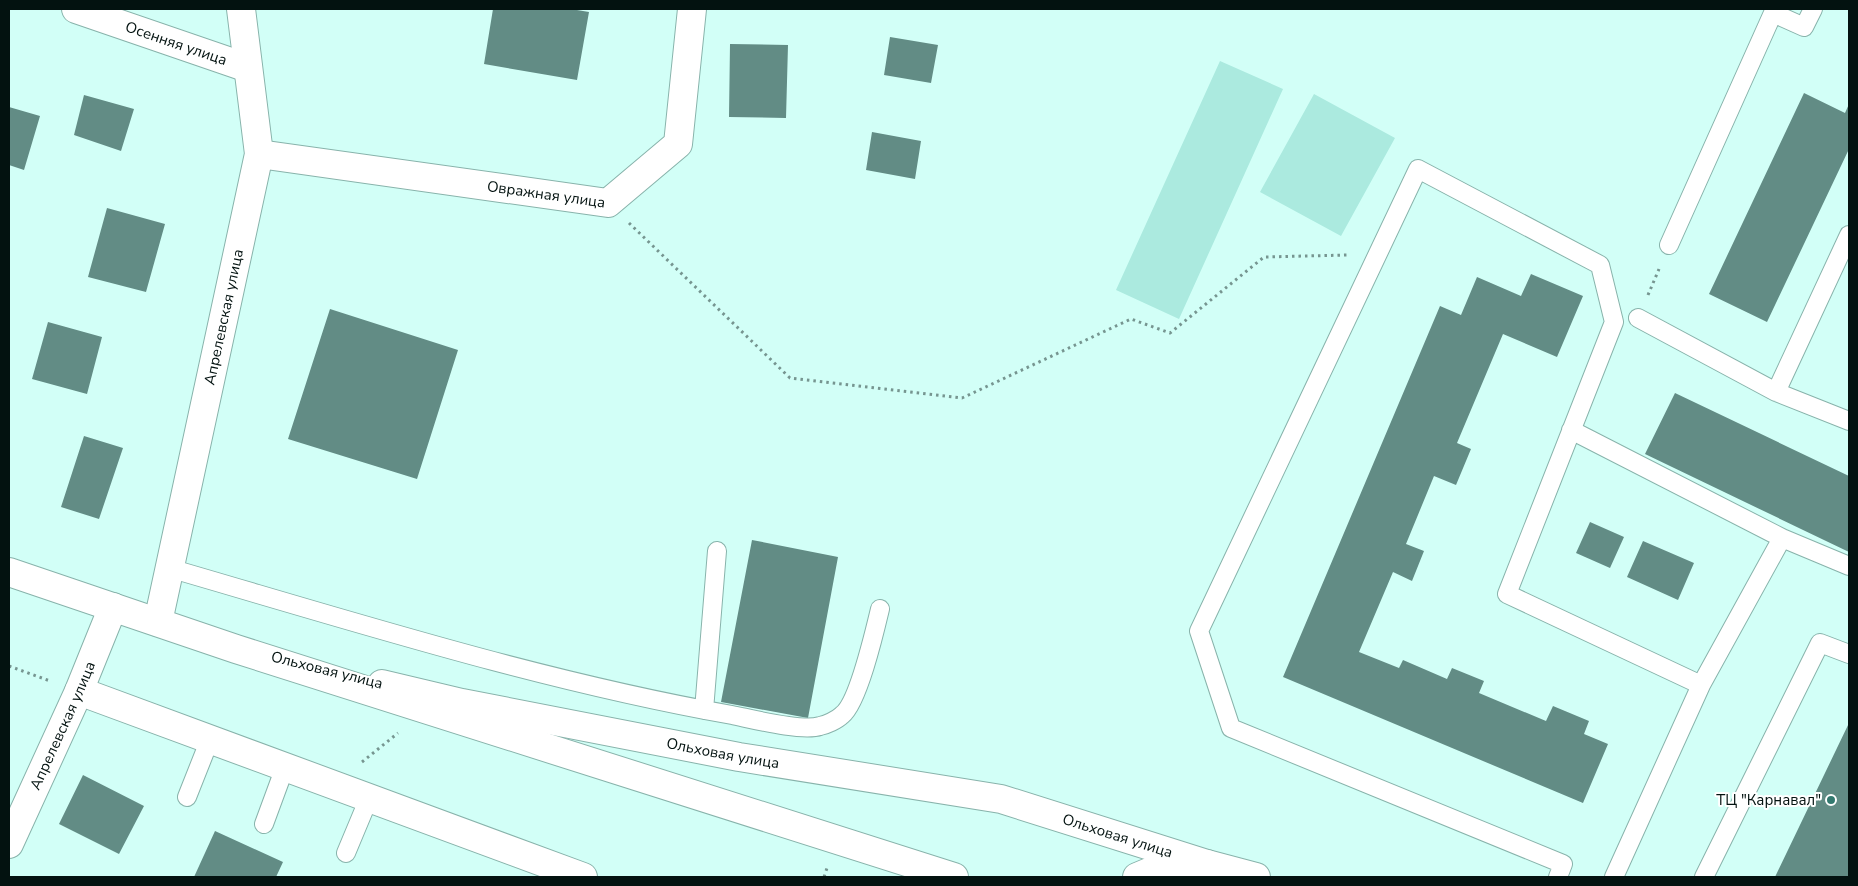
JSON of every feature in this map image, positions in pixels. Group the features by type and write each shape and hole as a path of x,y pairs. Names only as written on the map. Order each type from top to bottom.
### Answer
{"street":[{"name":"Осенняя улица","path":"76,9 248,68"},
{"name":"Апрелевская улица","path":"158,622 260,154 242,9"},
{"name":"Овражная улица","path":"260,154 608,202 678,144 692,9"},
{"name":"Ольховая улица","path":"9,572 236,648 942,873"},
{"name":"Апрелевская улица","path":"9,844 79,691 113,607"},
{"name":"Ольховая улица","path":"236,648 471,705 739,757 1001,799 1206,864 1256,877"},
{"path":"79,691 583,877"},
{"name":"Ольховая улица","path":"1137,877 1149,872 1206,864"}],"lane":[{"path":"1669,245 1773,13 1804,27 1813,9"},
{"path":"1565,873 1231,728 1199,631 1376,254 1418,169 1600,264 1614,322 1507,594 1701,686"},
{"path":"1776,392 1849,235"},
{"path":"1638,318 1776,392 1849,421"},
{"path":"1571,430 1782,538 1849,566"},
{"path":"1614,877 1701,686 1782,538"},
{"path":"704,710 717,551"},
{"path":"169,568 486,660 704,710 802,727 819,727 843,715 870,652 880,609"},
{"path":"1704,877 1820,643 1849,654"},
{"path":"187,797 210,739"},
{"path":"264,824 285,767"},
{"path":"346,853 369,798"}],"path":[{"path":"608,202 790,378 962,398 1131,320 1170,333 1264,257 1376,254"},
{"path":"1638,318 1669,245"},
{"path":"9,666 79,691"}],"green space":[{"path":"1220,61 1283,89 1179,319 1116,290"},
{"path":"1314,94 1395,138 1341,236 1260,192"}],"building":[{"path":"493,9 571,9 589,12 577,80 484,64"},
{"path":"890,37 938,45 931,83 884,75"},
{"path":"730,44 788,45 786,118 729,117"},
{"path":"1804,93 1845,113 1849,104 1849,149 1767,322 1709,294"},
{"path":"84,95 134,109 121,151 74,135"},
{"path":"9,107 40,116 24,170 9,165"},
{"path":"872,132 921,141 915,179 866,170"},
{"path":"107,208 165,224 146,292 88,277"},
{"path":"1531,274 1583,296 1557,357 1503,334 1457,443 1471,449 1456,485 1434,476 1406,544 1424,551 1412,581 1393,572 1359,652 1399,668 1403,660 1447,679 1452,668 1484,681 1479,693 1546,721 1553,706 1589,721 1584,734 1608,744 1583,803 1283,677 1440,306 1461,315 1477,277 1521,296"},
{"path":"330,309 458,350 417,479 288,439"},
{"path":"48,322 102,337 87,394 32,379"},
{"path":"1675,393 1849,476 1849,552 1645,454"},
{"path":"84,436 123,448 99,519 61,507"},
{"path":"1590,522 1624,537 1610,568 1576,553"},
{"path":"752,540 838,557 808,718 721,702"},
{"path":"1643,541 1694,563 1678,600 1627,577"},
{"name":"ТЦ \"Карнавал\"","path":"1849,723 1849,877 1775,877"},
{"path":"83,775 144,806 119,854 59,824"},
{"path":"215,831 283,862 276,877 194,877"}],"place":[{"name":"ТЦ \"Карнавал\"","path":"1831,800"}]}
